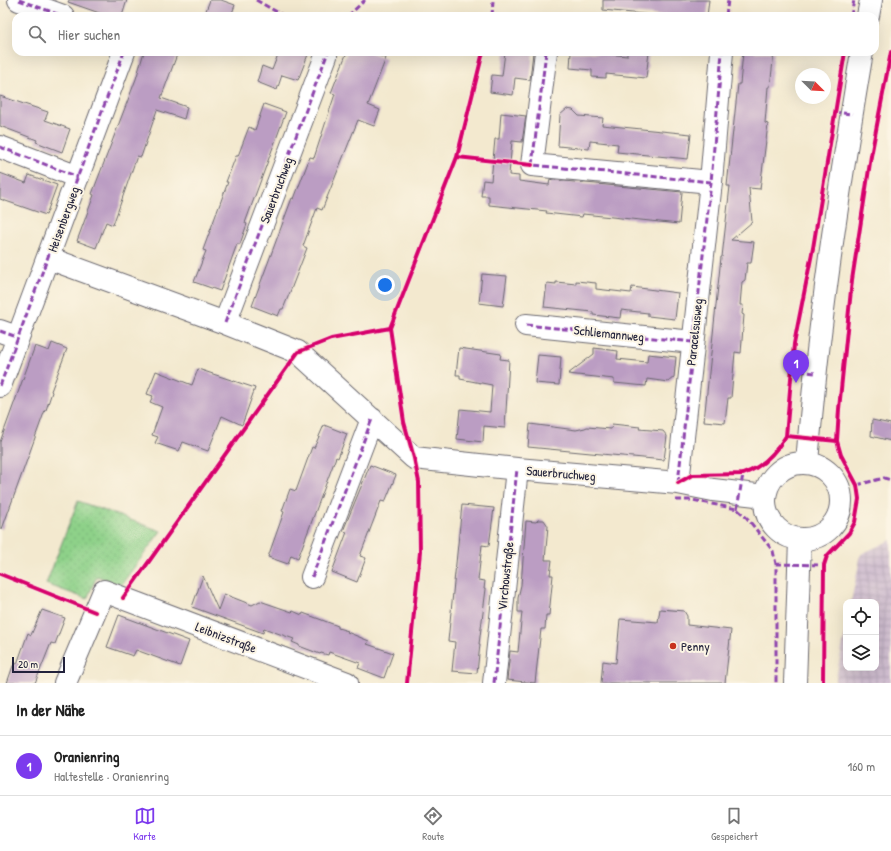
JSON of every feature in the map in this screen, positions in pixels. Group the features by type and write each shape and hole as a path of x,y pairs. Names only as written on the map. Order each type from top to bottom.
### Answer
{"street":[{"path":"19,0 52,12"},
{"path":"869,12 871,0"},
{"name":"Heisenbergweg","path":"0,386 9,334 48,258 123,56"},
{"name":"Sauerbruchweg","path":"225,323 326,56"},
{"path":"546,56 532,165 711,182"},
{"name":"Paracelsusweg","path":"678,483 711,182 722,56"},
{"path":"807,463 815,373 837,204 861,56"},
{"path":"0,146 78,177"},
{"name":"Sauerbruchweg","path":"48,258 225,323 298,352 414,458 517,469 678,483 713,490 765,496"},
{"name":"Schliemannweg","path":"526,324 693,342"},
{"path":"312,577 372,419"},
{"path":"807,463 820,466 832,475 839,487 842,500 840,513 834,525 824,534 812,539 800,540 784,535 773,525 766,512 765,496 769,483 779,471 792,464 807,463"},
{"name":"Virchowstraße","path":"494,683 517,469"},
{"path":"795,683 800,540"},
{"name":"Leibnizstraße","path":"65,683 104,591 347,683"}],"shaded area":[{"path":"891,540 891,683 835,683 843,644 843,671 879,671 879,599 852,599 861,554"}],"green space":[{"path":"78,501 161,531 121,585 97,576 87,599 46,584"}],"building":[{"path":"69,0 127,0 123,12 97,12 68,2"},
{"path":"210,0 221,0 235,5 232,12 206,12"},
{"path":"603,0 709,0 708,12 623,12 603,10"},
{"path":"143,56 177,56 161,98 187,107 184,119 157,110 141,157 137,156 113,225 106,222 96,248 77,241 94,195 92,194 136,79"},
{"path":"277,56 307,56 298,80 282,75 277,90 257,82 262,66 272,70"},
{"path":"345,56 380,56 386,58 368,105 380,110 374,126 358,120 322,210 317,208 303,246 307,248 283,309 281,309 278,316 252,306 292,198 294,199 310,157 314,158 335,94 331,93"},
{"path":"504,56 533,56 530,80 515,78 513,95 490,92 492,75 502,76"},
{"path":"571,56 649,56 646,78 606,74 606,78 592,77 592,70 570,68"},
{"path":"743,56 774,56 770,87 768,87 765,123 768,124 760,189 749,188 752,222 731,240 754,242 751,263 747,263 745,280 742,282 740,305 743,305 742,314 744,315 741,353 735,352 731,398 728,398 725,423 704,421 730,186 727,186 738,84 740,84"},
{"path":"0,96 48,112 45,120 70,129 62,152 36,142 37,140 0,126"},
{"path":"264,104 286,112 245,223 247,224 240,244 237,244 220,291 194,282 206,251 203,250 236,156 238,156 249,127 255,130"},
{"path":"567,109 573,110 579,116 603,118 602,125 691,134 688,159 617,152 618,144 590,141 589,149 558,146 560,115"},
{"path":"501,113 526,116 522,142 512,141 509,175 519,176 519,181 549,185 550,179 682,192 679,224 583,214 582,217 546,213 547,211 489,205 489,196 481,196 483,180 491,181 495,139 499,139"},
{"path":"0,173 26,183 29,175 57,185 46,215 0,199"},
{"path":"482,274 507,276 503,306 479,303"},
{"path":"576,281 596,283 596,289 631,293 632,287 678,293 675,319 648,316 648,313 621,310 620,318 593,315 593,312 544,307 547,283 556,284 556,282 576,284"},
{"path":"52,343 67,349 2,529 0,528 0,442 35,346 49,351"},
{"path":"459,348 501,354 500,359 509,360 505,428 484,426 483,442 457,439 460,409 490,412 492,385 460,379 460,375 456,375"},
{"path":"594,348 618,351 617,359 647,362 648,354 676,357 674,377 668,382 647,379 646,386 614,383 614,379 568,374 594,354"},
{"path":"538,355 561,357 559,385 535,383"},
{"path":"198,369 255,388 242,425 222,416 208,451 183,442 179,451 155,443 158,437 152,435 162,407 150,402 153,396 147,394 156,371 192,385"},
{"path":"872,420 891,424 891,441 871,436"},
{"path":"530,424 576,430 587,427 611,429 612,424 640,427 639,429 663,431 667,436 664,460 528,447"},
{"path":"324,425 347,434 338,458 336,457 298,558 291,555 288,564 268,557 284,512 282,511 290,489 296,491 312,447 314,448"},
{"path":"370,465 396,475 385,502 381,501 360,556 366,558 357,582 332,572 347,532 343,531"},
{"path":"462,505 494,508 489,546 482,545 478,580 485,581 484,589 486,589 477,673 452,671 455,642 448,641"},
{"path":"538,520 544,520 548,526 545,560 552,560 550,575 553,575 549,615 546,615 545,629 541,629 535,683 507,680 510,651 518,652 522,612 518,612 518,598 521,585 526,521 536,522"},
{"path":"203,576 218,610 224,594 252,605 260,601 302,615 303,613 338,626 338,628 369,641 367,644 393,653 384,678 358,668 360,663 329,652 328,655 320,654 292,642 294,639 264,628 263,633 192,607"},
{"name":"Penny","path":"660,609 684,611 687,616 687,625 731,630 725,683 601,683 603,661 616,663 620,619 658,622"},
{"path":"42,610 65,618 55,644 51,643 35,683 7,683 14,663 17,664 28,633 31,635"},
{"path":"119,615 189,641 180,666 136,650 133,656 107,647"}],"marked path":[{"path":"19,0 52,12"},
{"path":"256,0 277,12"},
{"path":"352,12 365,0"},
{"path":"726,12 728,0"},
{"path":"852,12 854,0"},
{"path":"492,12 493,1"},
{"path":"0,386 123,56"},
{"path":"225,323 326,56"},
{"path":"546,56 532,165 711,182"},
{"path":"678,483 711,182 722,56"},
{"path":"834,112 852,114"},
{"path":"0,147 78,177"},
{"path":"526,325 693,342"},
{"path":"0,331 17,337"},
{"path":"791,370 815,373"},
{"path":"312,577 372,419"},
{"path":"494,683 517,469"},
{"path":"737,509 743,474"},
{"path":"857,485 884,478 891,480"},
{"path":"676,500 692,500 737,509 747,518 773,551 776,564 776,683"},
{"path":"776,564 824,565"}],"cycle path":[{"path":"823,683 824,565 827,556 849,533 855,522 859,499 857,485 841,455 837,441 839,409 852,280 871,156 891,52"},
{"path":"123,598 298,352 331,339 390,328 457,157 482,56"},
{"path":"678,483 692,475 743,474 750,471 768,459 786,436 794,344 813,248 844,56"},
{"path":"457,157 532,165"},
{"path":"390,328 404,422 419,482 420,552 407,683"},
{"path":"786,436 837,441"},
{"path":"0,574 95,612"}],"place":[{"name":"Oranienring","path":"796,383"},
{"name":"Penny","path":"673,646"}]}
